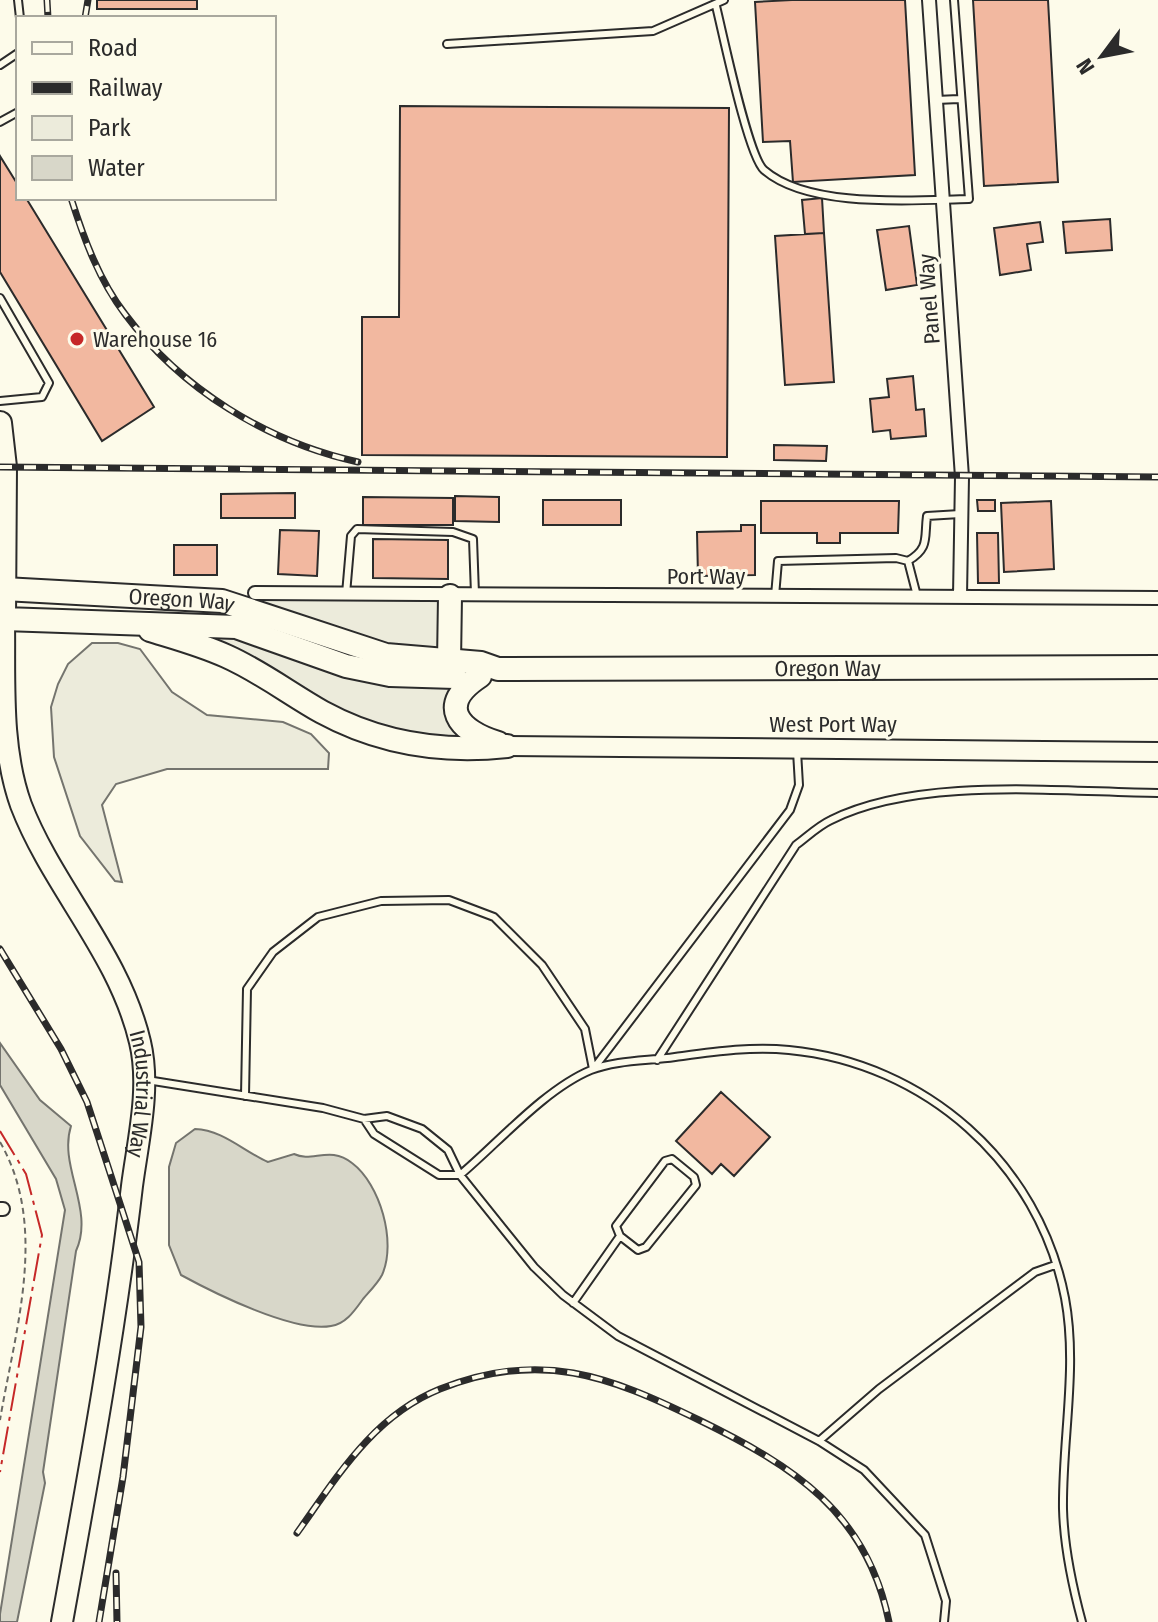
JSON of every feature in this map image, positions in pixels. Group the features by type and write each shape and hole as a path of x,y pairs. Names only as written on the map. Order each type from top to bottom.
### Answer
{"highway":[{"name":"Industrial Way","path":"0,423 5,467 2,619"},
{"name":"Oregon Way","path":"2,589 222,601 386,655 481,663 489,673"},
{"path":"449,662 450,596"},
{"name":"Oregon Way","path":"2,619 236,627 346,666 390,675 1158,667"},
{"path":"122,622 225,655 325,713 389,739 450,748 507,746"},
{"path":"489,673 460,692 456,700 458,718 471,734 507,746"}],"main road":[{"name":"Industrial Way","path":"2,619 7,739 20,802 37,842 114,971 141,1044 143,1080 128,1222 62,1622"}],"street":[{"name":"Panel Way","path":"929,0 962,477 960,596"},
{"name":"Port Way","path":"255,593 1158,598"},
{"name":"West Port Way","path":"507,746 1158,752"}],"lane":[{"path":"447,44 653,31 724,0"},
{"path":"716,6 747,131 763,169 803,191 910,200 969,199 959,99 954,0"},
{"path":"936,100 959,99"},
{"path":"0,298 49,383 42,397 0,401"},
{"path":"775,596 778,561 908,561 919,554 928,541 927,516 961,514"},
{"path":"346,594 351,536 357,529 453,532 473,539 474,596"},
{"path":"908,561 917,596"},
{"path":"593,1069 790,810 799,785 797,748"},
{"path":"657,1060 796,845 828,821 903,798 954,792 1158,793"},
{"path":"245,1096 247,989 273,952 318,917 381,901 449,900 494,917 542,965 585,1029 593,1069"},
{"path":"364,1119 374,1134 439,1175 460,1175 563,1086 593,1069 728,1049 789,1049 856,1062 915,1088 962,1120 996,1155 1025,1193 1046,1234 1065,1299 1069,1368 1063,1510 1071,1580 1082,1622"},
{"path":"143,1080 364,1119 387,1116 422,1129 448,1150 460,1175 534,1267 573,1303 618,1336 819,1441 864,1470 925,1535 946,1601 944,1622"},
{"path":"672,1159 694,1177 696,1185 646,1247 638,1250 620,1236 616,1226 665,1161 672,1159"},
{"path":"573,1303 620,1236"},
{"path":"819,1441 879,1389 1035,1272 1055,1265"}],"path":[{"path":"0,1142 9,1158 21,1197 26,1235 26,1268 0,1420"}],"green space":[{"path":"255,593 450,596 449,662 256,609"},
{"path":"204,624 346,666 459,677 456,700 481,738 414,744 206,648"},
{"path":"92,643 118,643 140,649 172,692 207,715 283,722 311,734 329,753 328,769 167,769 116,784 102,805 122,882 115,881 80,836 54,757 51,707 58,684 68,664"}],"water":[{"path":"0,1043 40,1100 71,1126 69,1157 81,1220 43,1472 45,1483 17,1622 0,1622 0,1614 65,1210 56,1179 0,1085"},
{"path":"195,1129 224,1137 268,1162 294,1154 308,1157 336,1155 362,1172 378,1199 388,1247 382,1275 346,1319 331,1326 297,1324 254,1310 181,1275 169,1245 169,1167 176,1143"}],"building":[{"path":"97,0 197,0 197,9 97,9"},
{"path":"905,0 915,175 793,182 790,141 763,142 755,2"},
{"path":"973,0 1048,0 1058,182 984,186"},
{"path":"400,106 729,108 727,457 362,455 362,317 399,317"},
{"name":"Warehouse 16","path":"0,156 16,182 16,200 27,200 154,407 102,441 0,272"},
{"path":"822,198 824,233 805,234 802,200"},
{"path":"1110,219 1112,250 1066,253 1063,222"},
{"path":"1040,222 1043,242 1027,244 1031,270 1000,275 994,228"},
{"path":"909,226 917,285 886,290 877,230"},
{"path":"824,233 834,382 785,385 775,236"},
{"path":"913,376 916,410 924,409 926,436 891,439 890,430 873,432 870,399 889,397 887,379"},
{"path":"774,445 827,446 826,461 774,460"},
{"path":"295,493 295,518 221,518 221,494"},
{"path":"455,496 499,497 499,522 455,521"},
{"path":"363,497 453,498 453,525 363,525"},
{"path":"543,500 621,500 621,525 543,525"},
{"path":"977,500 995,500 995,511 978,511"},
{"path":"761,501 899,501 898,533 840,533 840,543 817,543 817,533 761,533"},
{"path":"1051,501 1054,569 1004,572 1001,503"},
{"path":"741,525 755,525 755,575 698,576 697,532 741,531"},
{"path":"280,530 319,531 317,576 278,574"},
{"path":"977,533 998,533 999,583 978,583"},
{"path":"373,539 448,540 448,579 373,578"},
{"path":"174,545 217,545 217,575 174,575"},
{"path":"721,1092 770,1137 734,1176 721,1164 712,1174 676,1141"}],"railway":[{"path":"47,0 48,16"},
{"path":"85,16 88,0"},
{"path":"72,200 107,287 147,341 172,366 199,389 259,426 291,441 358,462"},
{"path":"0,467 1158,477"},
{"path":"0,949 61,1049 87,1102 139,1262 141,1327 123,1477 99,1622"},
{"path":"297,1533 358,1450 395,1415 416,1401 476,1377 510,1371 573,1373 604,1380 666,1404 733,1437 795,1475 844,1522 863,1550 878,1584 889,1622"},
{"path":"116,1573 117,1622"}],"power":[{"path":"0,1131 26,1174 42,1235 0,1472"}],"place":[{"name":"Warehouse 16","path":"77,339"}]}
